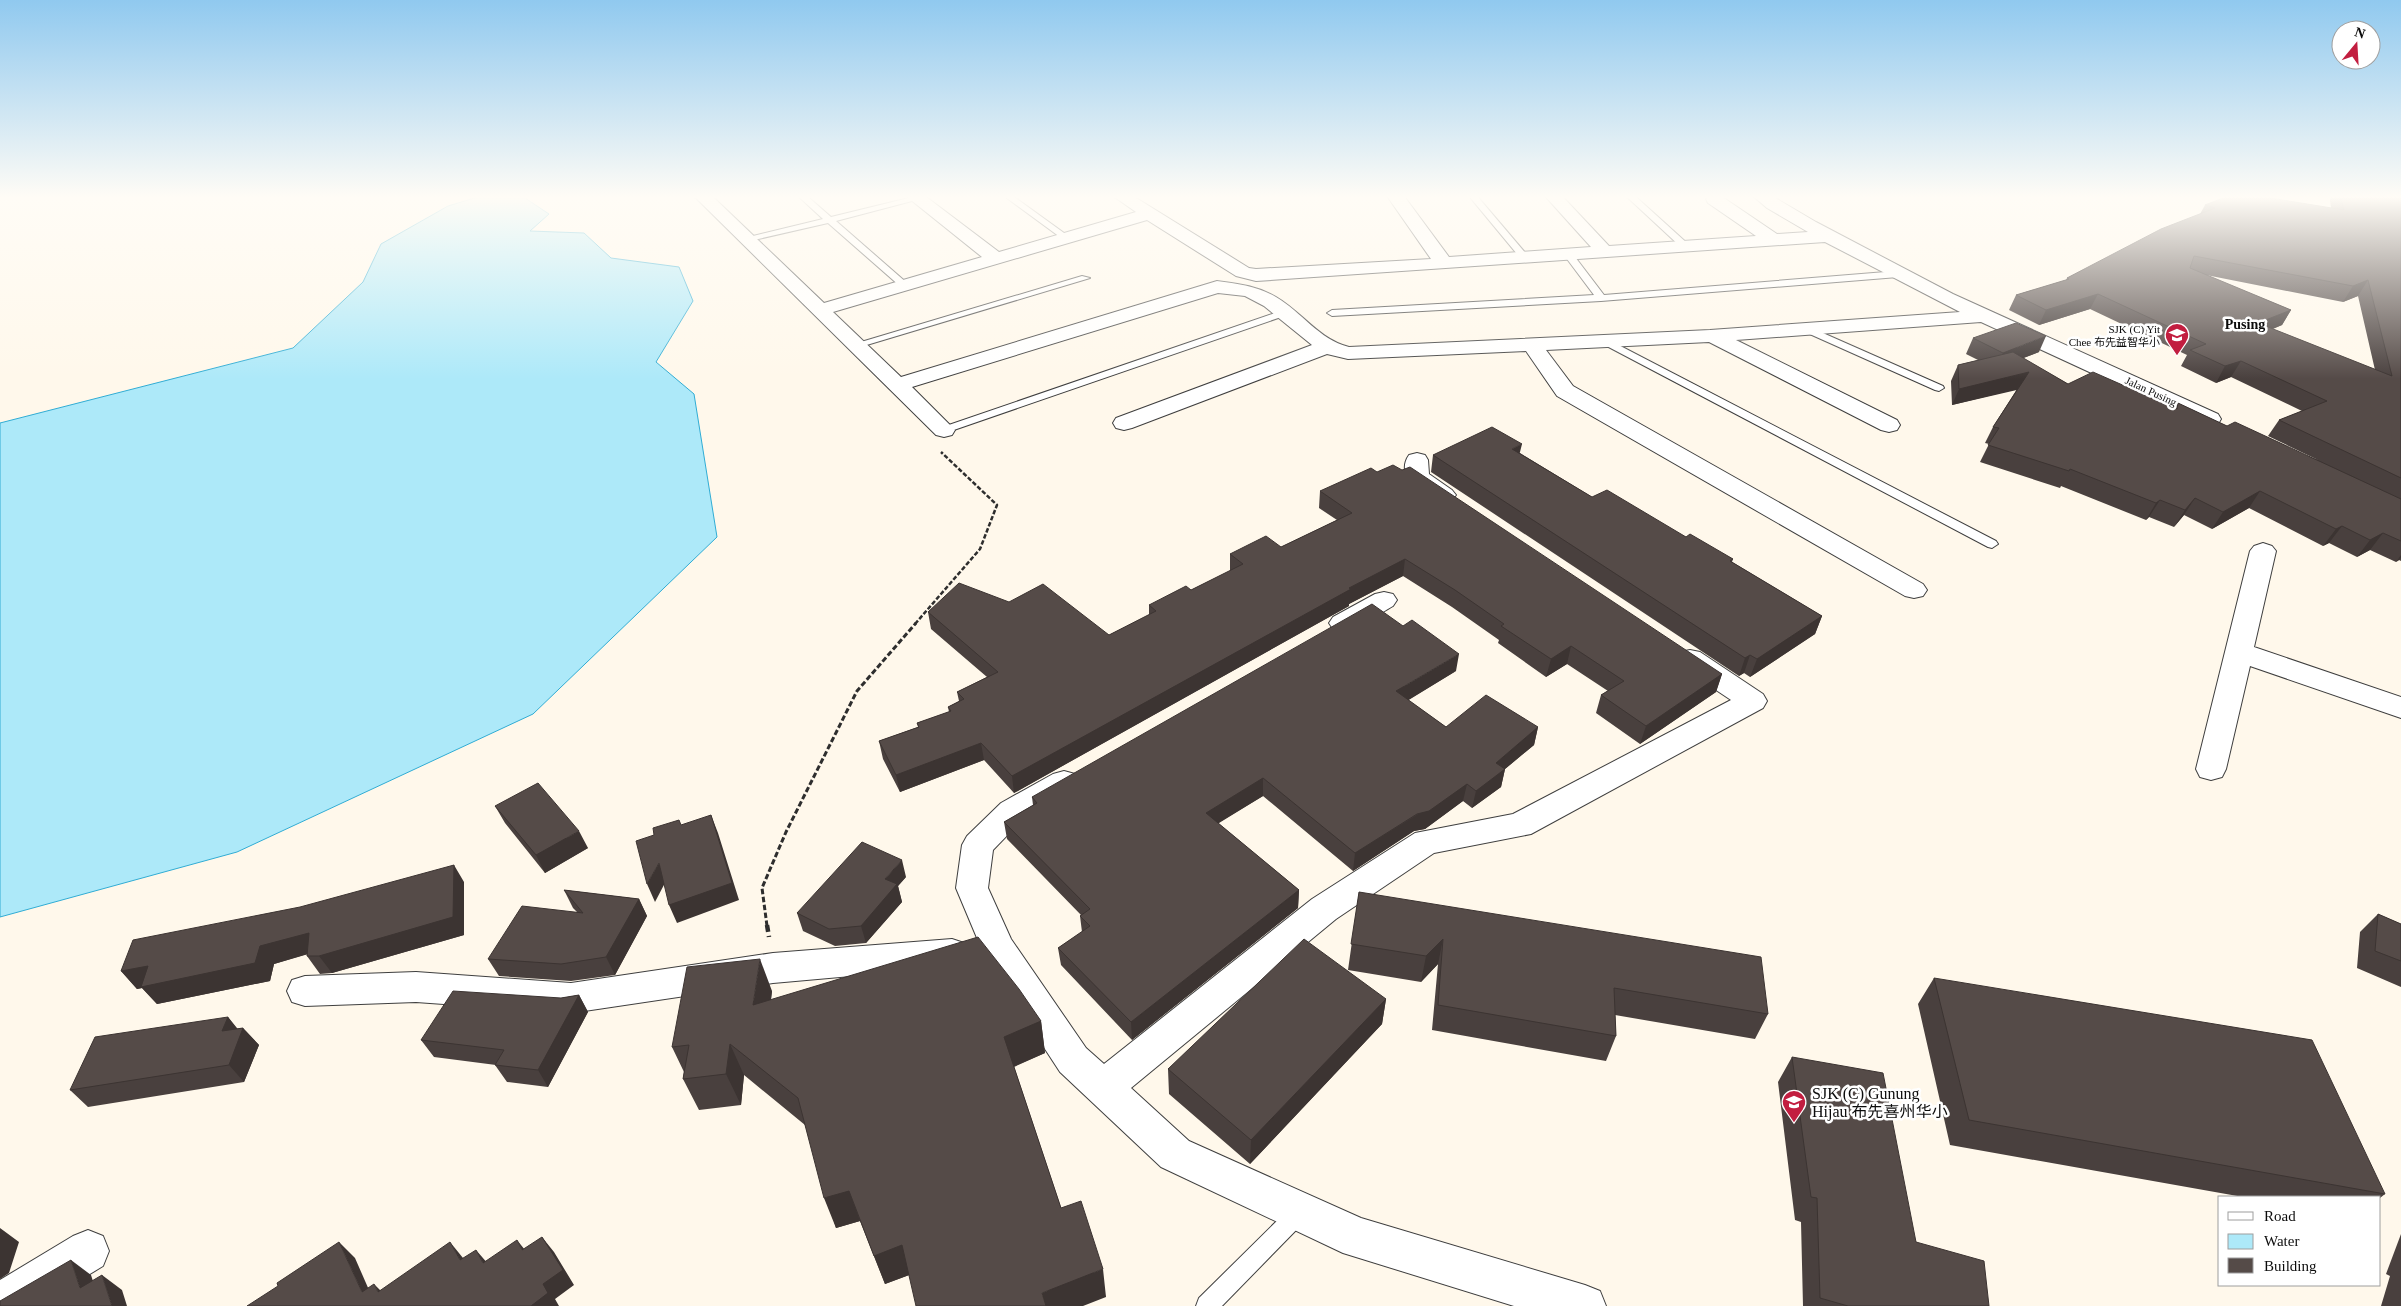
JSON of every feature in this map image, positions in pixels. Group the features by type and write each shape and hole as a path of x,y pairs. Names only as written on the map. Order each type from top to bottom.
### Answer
{"street":[{"path":"765,257 944,430"},
{"path":"820,310 1003,257"},
{"path":"1219,257 1243,272 1256,275 1540,257"},
{"path":"1440,257 1444,263"},
{"name":"Jalan Pusing","path":"1867,257 1980,316 2141,386 2227,427"},
{"path":"898,385 1217,287 1250,292 1271,302 1326,347 1348,353 1380,353 1710,336 1980,316"},
{"path":"1710,336 1889,425"},
{"path":"1532,345 1565,391 1914,590"},
{"path":"1124,423 1326,347"},
{"path":"1417,460 1417,477 1466,510"},
{"path":"2211,769 2264,551"},
{"path":"1315,639 1384,600"},
{"path":"1104,1088 1324,909 1426,842 1520,825 1753,701 1671,646"},
{"path":"2239,652 2401,708"},
{"path":"1090,767 1012,811 978,845 972,888 997,946 1073,1060 1175,1154 1358,1238 1585,1306"},
{"path":"305,991 416,987 571,998 773,968 961,953 997,946"},
{"path":"0,1304 88,1251"}],"lane":[{"path":"871,257 904,285"},
{"path":"1570,257 1601,298"},
{"path":"1332,313 1601,298 1898,274"},
{"path":"856,344 1085,278"},
{"path":"944,430 1284,313"},
{"path":"1807,328 1939,388"},
{"path":"1605,341 1992,544"},
{"path":"1207,1306 1302,1211"}],"path":[{"path":"773,968 762,888 786,832 857,691 980,550 997,505 939,450 944,430"}],"water":[{"path":"375,257 610,257 679,267 693,301 656,362 694,394 717,537 533,714 237,852 0,917 0,423 293,348 363,282"}],"building":[{"path":"2107,257 2194,257 2190,268 2291,310 2258,323 2392,376 2368,280 2353,286 2199,257 2401,257 2401,478 2279,420 2327,401 2241,361 2225,366 2190,350 2206,344 2098,294 2046,310 2016,295 2069,279 2067,278"},
{"path":"2016,323 2046,336 2003,353 1973,338"},
{"path":"2013,352 2068,384 2093,372 2177,409 2178,403 2227,426 2235,422 2401,499 2401,541 2383,533 2370,540 2342,526 2336,529 2260,491 2223,512 2195,498 2185,510 2160,500 2156,503 2070,469 2069,471 1988,445 1999,428 1993,427 2029,372 1959,389 1958,365"},
{"path":"1492,427 1522,444 1512,449 1592,497 1607,490 1686,537 1690,534 1733,559 1730,561 1822,616 1757,659 1750,655 1745,658 1433,455"},
{"path":"1393,465 1402,470 1410,467 1722,674 1646,726 1601,695 1624,681 1571,646 1551,659 1501,626 1504,624 1455,590 1405,559 1349,588 1351,589 1012,776 981,743 896,775 879,741 919,727 917,723 951,711 948,707 964,699 957,692 998,672 928,612 959,583 1009,602 1043,584 1109,635 1156,611 1149,605 1186,586 1191,590 1243,564 1230,554 1266,536 1281,547 1352,513 1320,491 1371,468 1377,472"},
{"path":"1372,604 1403,626 1412,620 1459,654 1396,691 1446,727 1486,695 1538,727 1496,763 1505,769 1476,791 1467,784 1429,811 1417,814 1355,853 1263,778 1206,813 1299,890 1131,1022 1058,948 1090,926 1080,916 1090,909 1004,822 1037,803 1032,797"},
{"path":"538,783 579,831 536,855 495,806"},
{"path":"711,815 732,883 669,905 659,863 647,884 636,841 654,835 653,828 679,820 681,825"},
{"path":"862,842 902,860 885,879 897,884 861,926 829,929 797,913"},
{"path":"454,865 453,917 319,956 307,956 309,933 260,946 255,963 141,987 148,966 121,971 133,940 300,907"},
{"path":"564,890 639,899 606,957 561,964 488,959 522,906 583,913"},
{"path":"1359,892 1761,957 1768,1014 1614,988 1616,1036 1438,1005 1443,939 1426,956 1351,944"},
{"path":"2378,914 2401,924 2401,961 2375,951"},
{"path":"978,937 1019,989 1041,1021 1004,1037 1061,1208 1081,1201 1103,1269 1042,1293 1046,1306 916,1306 902,1245 874,1256 849,1191 824,1198 798,1098 730,1044 726,1074 683,1079 689,1045 672,1047 687,967 760,959 753,1005"},
{"path":"1304,939 1386,999 1251,1140 1168,1069"},
{"path":"1934,978 2312,1040 2385,1194 1969,1120"},
{"path":"453,991 561,998 579,995 538,1070 495,1065 504,1050 421,1040"},
{"path":"228,1017 222,1031 243,1028 229,1065 70,1090 95,1037"},
{"path":"1792,1057 1883,1073 1916,1242 1984,1261 1989,1306 1848,1306 1820,1298 1817,1198 1811,1197"},
{"path":"542,1237 563,1270 543,1284 548,1293 531,1306 247,1306 278,1286 277,1283 339,1242 362,1292 374,1284 378,1292 450,1242 460,1260 476,1250 483,1263 517,1240 522,1250"},
{"path":"71,1260 80,1288 102,1275 112,1306 0,1306 0,1301"}],"place":[{"name":"SJK (C) Yit Chee 布先益智华小","path":"2177,356"},
{"name":"SJK (C) Gunung Hijau 布先喜州华小","path":"1794,1123"}],"district":[{"name":"Pusing","path":"2245,324"}]}
